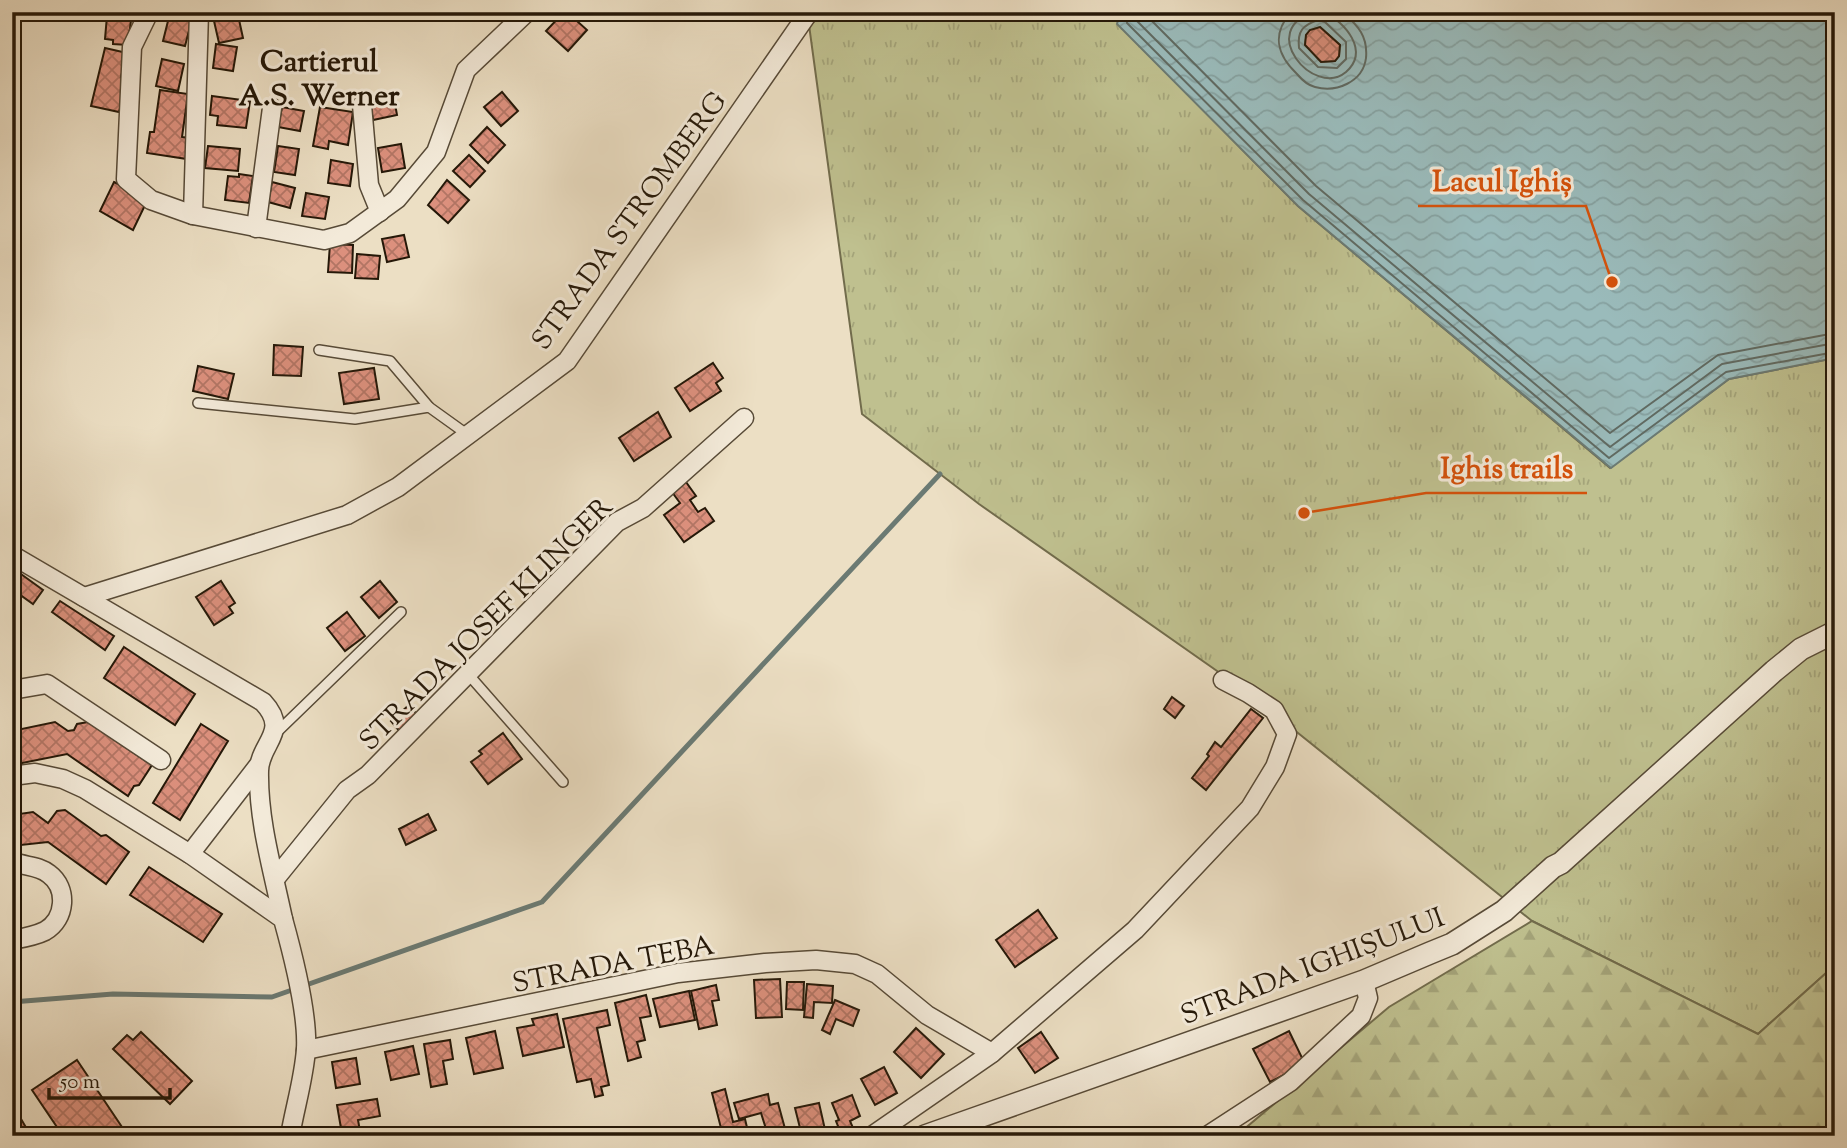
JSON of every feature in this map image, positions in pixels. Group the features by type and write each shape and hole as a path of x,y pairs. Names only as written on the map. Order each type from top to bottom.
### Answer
{"street":[{"path":"149,12 132,47 126,179 151,200 193,215 324,240 350,233 397,200 436,152 466,70 527,12"},
{"path":"193,215 199,12"},
{"name":"STRADA STROMBERG","path":"84,597 346,514 398,487 566,360 809,12"},
{"path":"362,105 369,185 380,212"},
{"path":"256,228 272,108"},
{"name":"STRADA JOSEF KLINGER","path":"275,879 347,790 368,775 617,522 643,508 744,418"},
{"path":"12,555 263,702 273,715 273,736 258,766 190,854"},
{"name":"STRADA IGHIȘULUI","path":"925,1136 1364,981 1452,944 1504,911 1561,863 1801,649 1835,632"},
{"path":"872,1136 992,1053 1135,930 1250,808 1275,767 1287,734 1274,710 1223,680"},
{"path":"12,690 47,684 161,760"},
{"path":"258,766 260,806 294,959 306,1042 290,1136"},
{"path":"12,776 35,773 63,779 85,789 190,854 284,919"},
{"path":"12,861 47,872 58,883 63,899 60,915 50,927 37,934 12,940"},
{"name":"STRADA TEBA","path":"306,1042 678,973 816,960 855,964 877,974 927,1015 992,1053"},
{"path":"1207,1136 1290,1082 1361,1016 1368,998 1364,981"}],"lane":[{"path":"319,349 390,361 429,408 468,435"},
{"path":"198,403 355,419 429,408"},
{"path":"273,736 401,612"},
{"path":"468,674 563,782"}],"green space":[{"path":"829,12 1120,12 1118,24 1298,206 1610,468 1729,379 1835,358 1835,965 1758,1034 1532,921 1247,692 979,504 862,414 809,25"},
{"path":"1532,921 1758,1034 1835,965 1835,1136 1236,1136 1389,1007"}],"water":[{"path":"1120,12 1835,12 1835,358 1729,379 1611,468 1298,206 1117,24","holes":["1320,27 1340,45 1339,56 1335,61 1322,62 1305,45 1308,33"]}],"building":[{"path":"564,12 587,30 568,51 546,31"},
{"path":"170,13 192,19 185,46 163,41"},
{"path":"238,15 243,38 219,43 214,21"},
{"path":"107,16 131,20 128,45 113,44 113,40 105,39"},
{"path":"1320,27 1340,45 1339,56 1335,61 1321,62 1305,45 1306,35 1310,30"},
{"path":"216,44 237,47 233,71 213,68"},
{"path":"105,48 127,53 121,77 128,78 119,112 91,106"},
{"path":"162,59 184,64 178,91 156,86"},
{"path":"160,90 188,94 182,137 190,138 187,159 147,153 150,132 154,132"},
{"path":"502,92 518,111 501,126 484,107"},
{"path":"393,93 397,115 373,120 369,97"},
{"path":"212,96 250,101 246,128 217,125 218,116 210,115"},
{"path":"282,107 304,111 300,131 278,127"},
{"path":"320,107 353,112 348,145 329,141 328,149 313,146"},
{"path":"487,127 505,145 488,163 470,145"},
{"path":"401,144 405,168 382,172 378,148"},
{"path":"208,146 240,149 238,171 205,168"},
{"path":"278,146 299,149 295,175 274,172"},
{"path":"469,155 485,171 470,187 453,171"},
{"path":"331,160 353,164 350,186 328,183"},
{"path":"239,174 253,176 249,203 225,200 228,176 239,177"},
{"path":"447,180 469,200 448,223 428,205"},
{"path":"114,182 148,199 133,230 100,211"},
{"path":"272,182 295,188 290,208 268,202"},
{"path":"306,193 329,197 325,219 302,216"},
{"path":"404,235 409,257 387,262 382,239"},
{"path":"330,244 353,245 352,273 328,272"},
{"path":"357,254 380,256 378,279 355,278"},
{"path":"274,345 303,347 301,376 273,375"},
{"path":"713,363 723,378 716,383 721,391 690,411 675,388"},
{"path":"198,366 234,374 228,399 193,391"},
{"path":"374,368 379,399 344,404 339,373"},
{"path":"658,412 671,437 634,461 619,438"},
{"path":"686,482 696,496 690,500 698,512 705,508 714,521 684,542 664,515 680,503 672,492"},
{"path":"14,569 43,590 33,604 12,589"},
{"path":"221,581 235,603 229,607 233,613 214,625 196,597"},
{"path":"380,581 397,602 379,618 361,597"},
{"path":"60,601 114,636 105,650 52,612"},
{"path":"347,612 365,636 345,651 327,628"},
{"path":"124,647 195,694 175,725 104,678"},
{"path":"1172,697 1184,706 1175,718 1164,709"},
{"path":"409,705 419,717 401,733 391,721"},
{"path":"1251,709 1263,718 1206,790 1192,778 1209,756 1207,754 1215,742 1221,747"},
{"path":"55,722 68,731 74,730 77,724 88,722 152,765 128,796 67,754 12,765 12,731"},
{"path":"201,724 228,741 180,820 153,803"},
{"path":"503,733 522,759 488,784 471,762 482,754 479,751"},
{"path":"65,810 129,852 106,884 48,842 12,846 12,815 33,812 48,823 57,811"},
{"path":"428,814 436,830 406,845 399,829"},
{"path":"149,867 222,914 203,942 130,895"},
{"path":"12,898 19,928 12,929"},
{"path":"1038,910 1057,938 1015,967 996,940"},
{"path":"780,979 782,1017 756,1018 754,980"},
{"path":"787,982 804,982 803,1010 786,1009"},
{"path":"807,984 833,986 832,1003 814,1002 813,1018 804,1017"},
{"path":"716,985 719,1000 712,1001 717,1025 699,1029 691,991"},
{"path":"689,991 695,1020 660,1027 653,999"},
{"path":"646,995 651,1016 640,1018 645,1040 637,1042 641,1057 628,1061 615,1003"},
{"path":"835,1000 859,1010 853,1026 836,1019 830,1034 822,1030"},
{"path":"607,1010 610,1025 597,1028 609,1085 601,1087 603,1095 595,1097 591,1079 577,1082 563,1019"},
{"path":"557,1014 564,1047 523,1056 517,1028 534,1025 532,1019"},
{"path":"916,1028 944,1054 921,1078 894,1052"},
{"path":"495,1031 503,1068 474,1074 466,1038"},
{"path":"1289,1031 1305,1064 1270,1082 1253,1049"},
{"path":"141,1032 192,1081 170,1104 113,1049 127,1035 133,1040"},
{"path":"1041,1032 1058,1058 1035,1073 1018,1048"},
{"path":"450,1040 453,1059 443,1061 447,1084 431,1087 424,1044"},
{"path":"413,1046 419,1074 391,1080 385,1052"},
{"path":"356,1058 360,1084 336,1088 332,1062"},
{"path":"77,1060 128,1136 63,1136 32,1090"},
{"path":"884,1067 897,1093 875,1105 861,1079"},
{"path":"725,1089 733,1122 745,1119 749,1136 720,1136 718,1129 721,1128 712,1093"},
{"path":"768,1094 770,1105 778,1103 787,1136 762,1136 761,1131 766,1129 761,1113 739,1119 734,1103"},
{"path":"852,1095 860,1116 850,1121 856,1135 842,1136 832,1103"},
{"path":"377,1099 380,1116 358,1120 360,1131 342,1134 337,1105"},
{"path":"819,1103 826,1134 802,1136 795,1108"},
{"path":"14,1107 31,1136 12,1136"}],"waterway":[{"path":"12,1002 113,994 272,997 542,902 940,474"}],"place":[{"name":"Lacul Ighiș","path":"1612,282"},
{"name":"Ighis trails","path":"1304,513"}],"district":[{"name":"Cartierul A.S. Werner","path":"319,78"}]}
